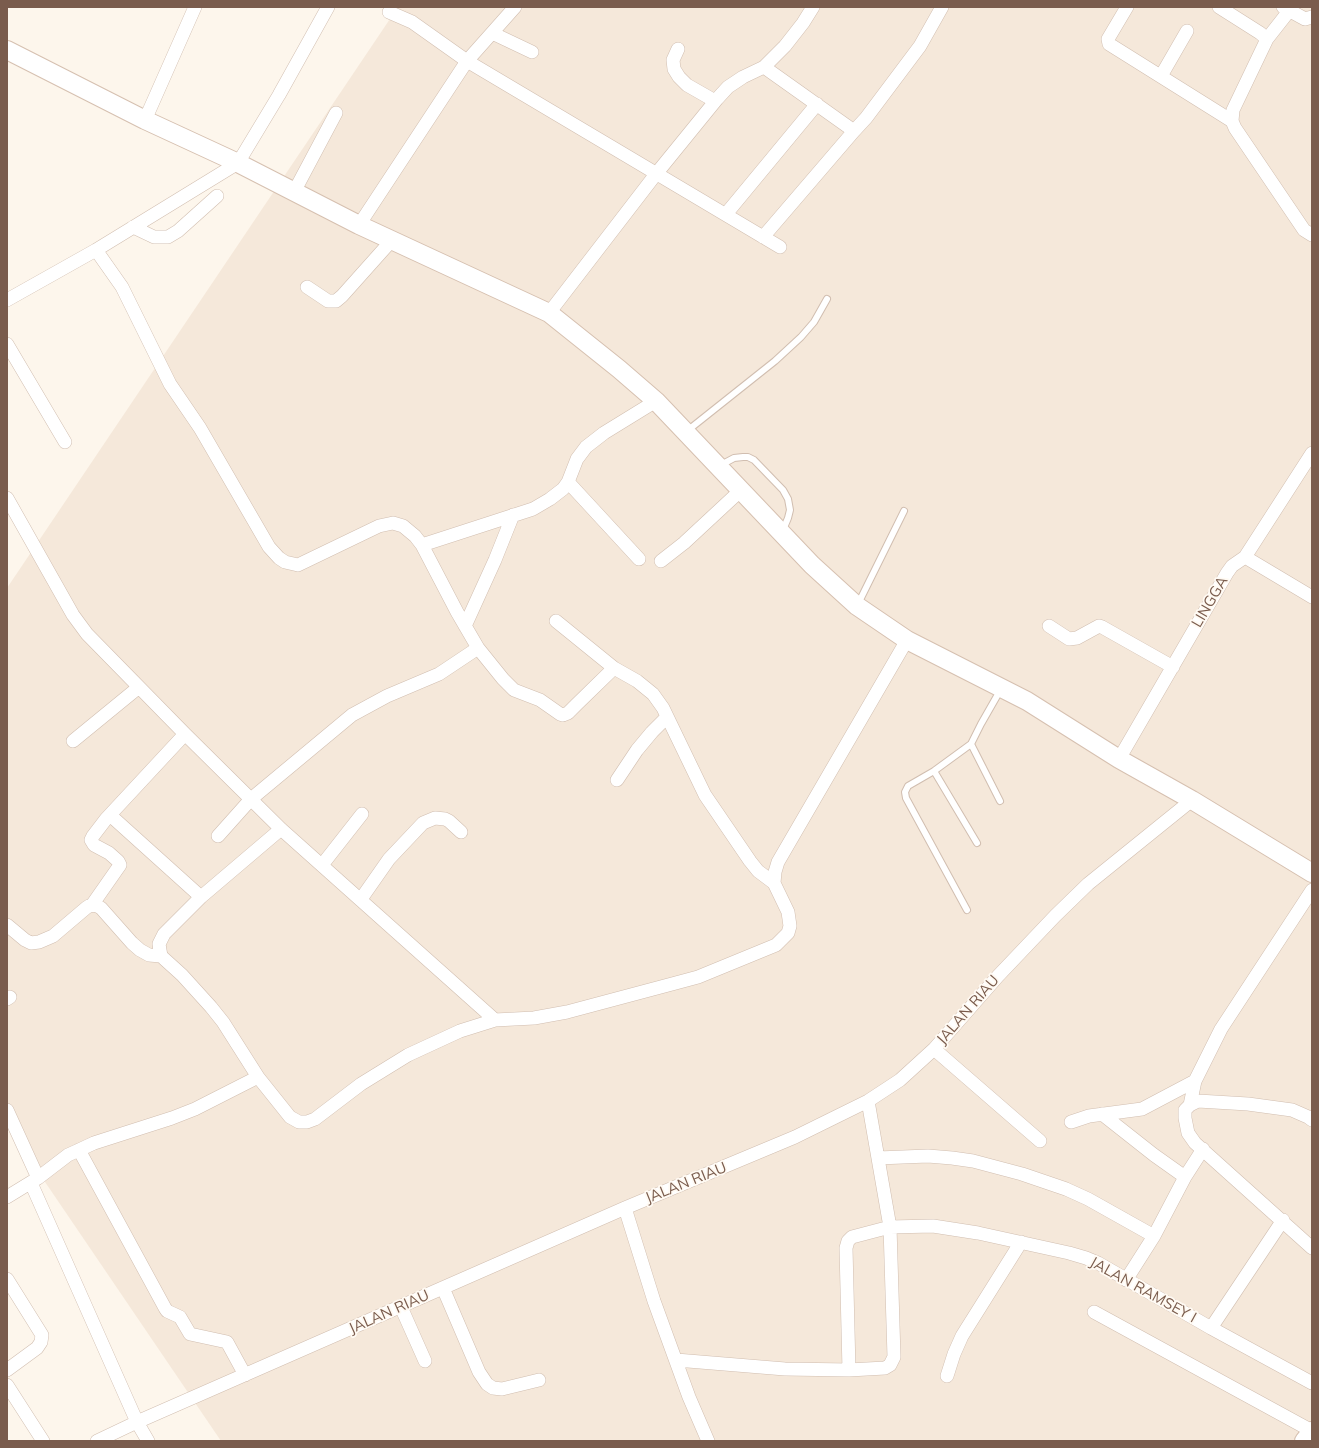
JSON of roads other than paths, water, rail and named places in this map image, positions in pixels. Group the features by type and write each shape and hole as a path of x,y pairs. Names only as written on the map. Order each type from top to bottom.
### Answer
{"main road":[{"path":"8,52 238,164 358,225 549,313 619,369 656,401 740,491 812,564 857,606 907,640 1027,701 1118,759 1192,800 1312,873"},
{"path":"1304,1441 1312,1431"}],"street":[{"path":"145,120 195,7"},
{"path":"7,300 96,250 238,164 279,95 328,7"},
{"path":"358,225 467,62 515,7"},
{"path":"549,313 656,174 715,101 728,86 742,77 764,67 785,46 803,23 813,7"},
{"path":"763,237 866,118 920,46 942,7"},
{"path":"1127,7 1108,42 1109,44 1232,121"},
{"path":"1219,7 1267,39"},
{"path":"1312,17 1305,19 1286,9 1267,39 1233,110 1232,121 1235,128 1304,230 1312,236"},
{"path":"389,12 412,22 467,62 780,247"},
{"path":"1161,76 1187,31"},
{"path":"492,33 532,52"},
{"path":"678,49 673,60 674,70 687,85 715,101"},
{"path":"764,67 854,131"},
{"path":"726,214 816,104"},
{"path":"294,192 336,113"},
{"path":"133,227 154,237 168,236 178,231 217,196"},
{"path":"307,287 328,301 336,300 342,296 392,240"},
{"path":"96,250 122,287 170,384 200,428 269,547 279,558 285,562 298,565 386,523 393,523 403,526 415,536 422,545 478,648 509,686 519,693 540,700 561,715 570,712 614,668"},
{"path":"7,344 65,442"},
{"path":"422,545 542,505 563,489 568,482 577,459 591,442 656,401"},
{"name":"LINGGA","path":"1118,759 1227,573 1232,566 1245,557 1311,458"},
{"path":"568,482 639,559"},
{"path":"661,561 680,547 740,491"},
{"path":"7,498 73,615 87,634 139,688 281,829 495,1020"},
{"path":"465,626 495,560 513,515"},
{"path":"1245,557 1312,597"},
{"path":"556,621 614,668 648,690 660,703 705,795 750,861 758,871 774,883"},
{"path":"1049,626 1069,639 1077,638 1099,626 1173,667"},
{"path":"92,905 101,908 140,950 149,955 161,956 182,975 223,1022 258,1077 290,1117 299,1122 307,1122 320,1115 361,1084 408,1056 460,1031 495,1020 534,1018 567,1012 666,986 698,977 776,945 788,933 790,926 788,912 774,883 774,872 782,854 907,640"},
{"path":"218,836 251,799 352,715 387,696 439,674 478,648"},
{"path":"73,741 139,688"},
{"path":"617,780 637,750 667,717"},
{"path":"7,925 25,940 31,943 39,942 61,931 86,908 92,905 120,865 109,852 94,844 91,840 93,836 110,814 185,734"},
{"name":"JALAN RIAU","path":"97,1441 625,1208 795,1137 868,1102 900,1080 934,1049 998,976 1060,910 1088,884 1192,800"},
{"path":"110,814 202,897"},
{"path":"322,865 362,814"},
{"path":"361,900 389,859 423,823 435,818 445,819 461,832"},
{"path":"161,956 159,944 162,937 202,897 281,829"},
{"path":"1190,1105 1195,1081 1230,1013 1312,890"},
{"path":"934,1049 1040,1141"},
{"path":"7,1197 79,1150 94,1143 195,1109 258,1077"},
{"path":"1071,1122 1089,1116 1142,1109 1195,1081"},
{"path":"1312,1120 1292,1110 1271,1106 1198,1101 1190,1105 1186,1110 1186,1127 1191,1138 1283,1220 1312,1248"},
{"path":"676,1360 785,1369 850,1370 885,1368 890,1365 894,1357 890,1227 868,1102"},
{"path":"7,1110 35,1180 138,1422 148,1441"},
{"path":"1102,1114 1154,1155 1185,1177"},
{"path":"1126,1280 1154,1236 1185,1177 1203,1149"},
{"path":"79,1150 167,1311 180,1317 190,1334 227,1342 246,1375"},
{"path":"878,1158 928,1156 952,1158 973,1161 1022,1174 1066,1189 1088,1199 1154,1236"},
{"path":"625,1208 654,1301 689,1396 708,1441"},
{"path":"1211,1328 1283,1220"},
{"name":"JALAN RAMSEY I","path":"850,1370 847,1244 852,1237 890,1227 933,1226 978,1232 1086,1258 1098,1263 1211,1328 1312,1383"},
{"path":"947,1376 962,1336 1021,1242"},
{"path":"7,1279 42,1336 42,1342 37,1348 7,1370"},
{"path":"443,1288 479,1372 486,1384 493,1388 502,1389 539,1380"},
{"path":"401,1307 425,1361"},
{"path":"1094,1312 1312,1431"},
{"path":"7,1385 43,1441"}],"lane":[{"path":"685,432 775,361 801,337 814,322 827,299"},
{"path":"718,466 734,458 743,457 754,460 763,469 783,490 788,499 790,510 782,533"},
{"path":"857,606 904,511"},
{"path":"967,910 905,795 905,789 934,771 971,744 1002,688"},
{"path":"971,744 1000,801"},
{"path":"934,771 977,843"}]}
